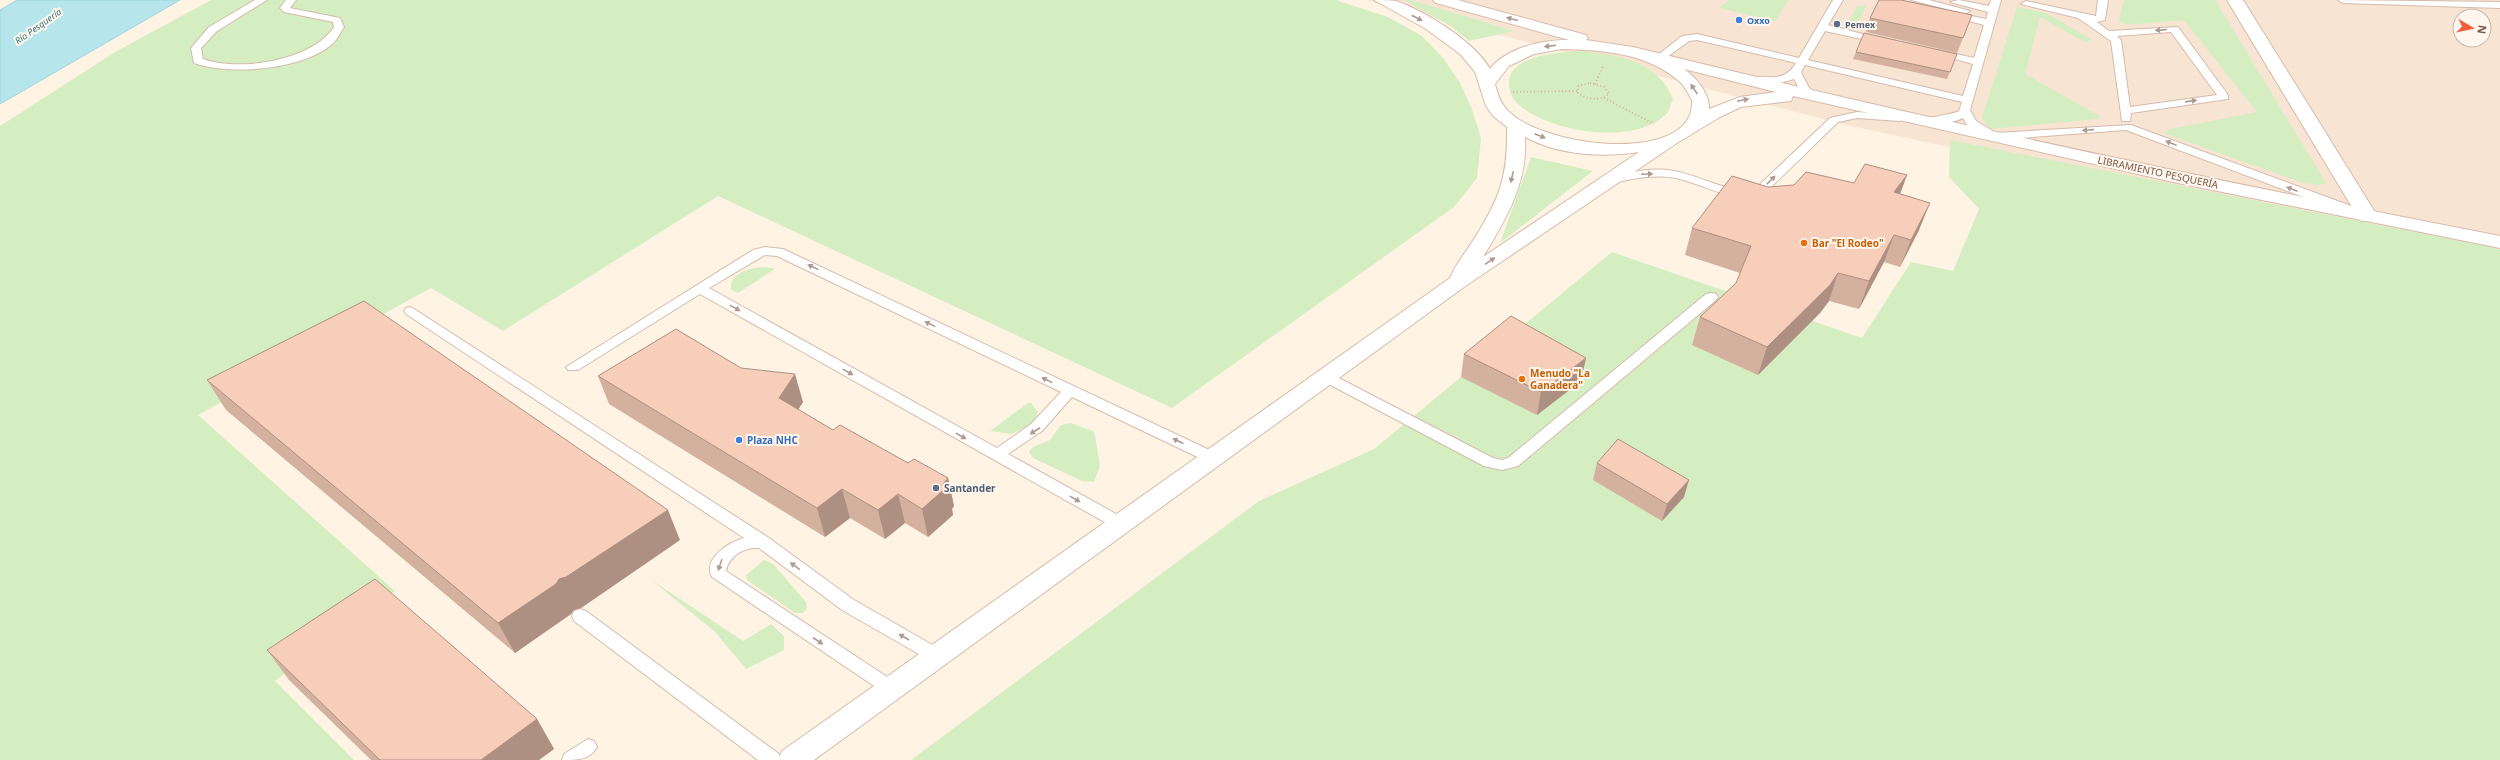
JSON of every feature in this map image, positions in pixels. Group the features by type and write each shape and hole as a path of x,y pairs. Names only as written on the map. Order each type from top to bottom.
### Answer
{"main road":[{"path":"1382,0 1426,22 1464,50 1480,66 1499,111 1516,125 1551,140 1593,148 1636,148 1678,136 1695,122 1700,111 1700,99 1694,88 1669,66 1624,49 1441,0"},
{"path":"2235,0 2368,217"},
{"path":"1488,87 1496,67 1504,60 1539,47 1580,44 1624,49"},
{"name":"LIBRAMIENTO PESQUERÍA","path":"1624,49 1838,103 1919,121 2368,217 2500,242"},
{"path":"792,760 1458,283 1717,110 1740,100 1799,97 1838,103"},
{"path":"1458,283 1488,232 1508,190 1517,156 1516,125"}],"lane":[{"path":"262,0 204,37 196,48 198,61 217,67 266,64 312,52 335,38 340,27 336,20 287,10 285,8 291,0"},
{"path":"1748,80 1779,81 1791,78 1797,73 1838,0"},
{"path":"1947,0 1991,17"},
{"path":"1611,180 1640,174 1676,175 1726,192 1748,194 1759,192 1834,120 1857,115 1919,121 1958,117 1966,105 1996,0"},
{"path":"2026,4 2100,20 2103,0"},
{"path":"2343,0 2500,5"},
{"path":"1913,2 1991,17"},
{"path":"2081,16 2116,40 2127,127"},
{"path":"1822,27 1892,43"},
{"path":"2108,34 2174,28 2224,97 2125,111"},
{"path":"1659,58 1686,38 1691,37 1802,62 1966,105"},
{"path":"1931,51 1978,62"},
{"path":"1797,73 1805,90 1818,98"},
{"path":"1966,105 1971,122 1994,137 2127,127 2368,217"},
{"path":"574,367 758,253 779,252 1069,391 1213,458"},
{"path":"701,289 1121,524"},
{"path":"1326,377 1489,462 1506,465 1513,462 1711,297"},
{"path":"411,311 763,542 848,605 937,656"},
{"path":"996,455 1039,428 1051,416 1069,391"},
{"path":"735,547 741,534 737,525"},
{"path":"763,542 750,542 735,547 721,559 718,566 718,573 723,578 892,688"},
{"path":"580,616 772,760"},
{"path":"571,760 588,747"}],"path":[{"path":"1577,91 1582,84 1596,84 1607,89 1609,94 1604,98"},
{"path":"1488,87 1577,91 1581,95 1590,99 1604,98 1678,136"}],"shaded area":[{"path":"1366,0 2500,0 2500,265 1842,124"}],"green space":[{"path":"211,0 1336,0 1388,17 1422,36 1443,58 1460,83 1472,109 1481,138 1477,178 1454,207 1172,408 718,196 503,331 431,288 198,415 395,591 275,681 354,760 0,760 0,126 115,52"},
{"path":"1404,0 1411,0 1514,31 1469,41 1452,27"},
{"path":"1730,0 1788,0 1775,21 1719,8"},
{"path":"2124,0 2215,0 2326,183 2319,185 2303,183 2166,134 2165,132 2170,129 2257,112 2184,20 2125,25 2119,21"},
{"path":"1857,6 1866,6 1855,28 1849,28 1847,26"},
{"path":"2017,7 2046,13 2091,39 2086,43 2040,17 2025,74 2100,116 2098,119 1990,129 1982,118"},
{"path":"1582,51 1622,58 1647,68 1658,76 1667,86 1673,99 1668,112 1653,124 1635,130 1615,133 1593,132 1571,128 1551,122 1533,114 1515,101 1509,84 1511,74 1517,67 1526,61 1549,54"},
{"path":"1950,140 2500,249 2500,760 911,760 1259,501 1374,449 1612,252 1862,338 1911,262 1953,271 1979,209 1949,177"},
{"path":"1531,157 1593,171 1500,243"},
{"path":"766,267 775,269 738,293 731,290 731,284 734,279 742,272 754,268"},
{"path":"1028,403 1031,403 1038,412 1033,424 1011,434 990,431"},
{"path":"1071,423 1093,431 1095,436 1100,466 1094,482 1082,481 1033,458 1029,452 1033,447 1050,440 1061,425"},
{"path":"764,560 773,564 806,602 807,608 803,613 795,613 747,580 746,575"},
{"path":"650,579 743,641 771,624 784,636 784,650 746,669 714,631"}],"water":[{"name":"Río Pesquería","path":"17,0 180,0 0,104 0,10"}],"building":[{"path":"1879,0 1901,0 1972,15 1963,38 1870,18"},
{"path":"1864,33 1957,54 1950,72 1856,52"},
{"path":"1865,164 1907,175 1894,192 1930,203 1911,240 1894,235 1869,281 1838,273 1830,285 1767,347 1700,317 1736,283 1751,246 1692,228 1732,176 1768,187 1794,185 1806,172 1854,183"},
{"path":"364,301 668,510 566,577 559,579 556,584 498,623 207,380"},
{"path":"1511,316 1586,358 1541,392 1464,354"},
{"path":"676,329 741,368 795,374 779,398 833,430 840,425 908,463 914,459 948,478 943,484 947,487 922,509 898,494 878,510 842,489 817,508 598,376"},
{"path":"1618,439 1689,480 1667,504 1597,463"},
{"path":"375,579 537,719 481,760 380,760 267,650"}],"place":[{"name":"Oxxo","path":"1739,20"},
{"name":"Pemex","path":"1837,24"},
{"name":"Bar \"El Rodeo\"","path":"1804,243"},
{"name":"Menudo \"La Ganadera\"","path":"1522,379"},
{"name":"Plaza NHC","path":"739,440"},
{"name":"Santander","path":"936,488"}]}
